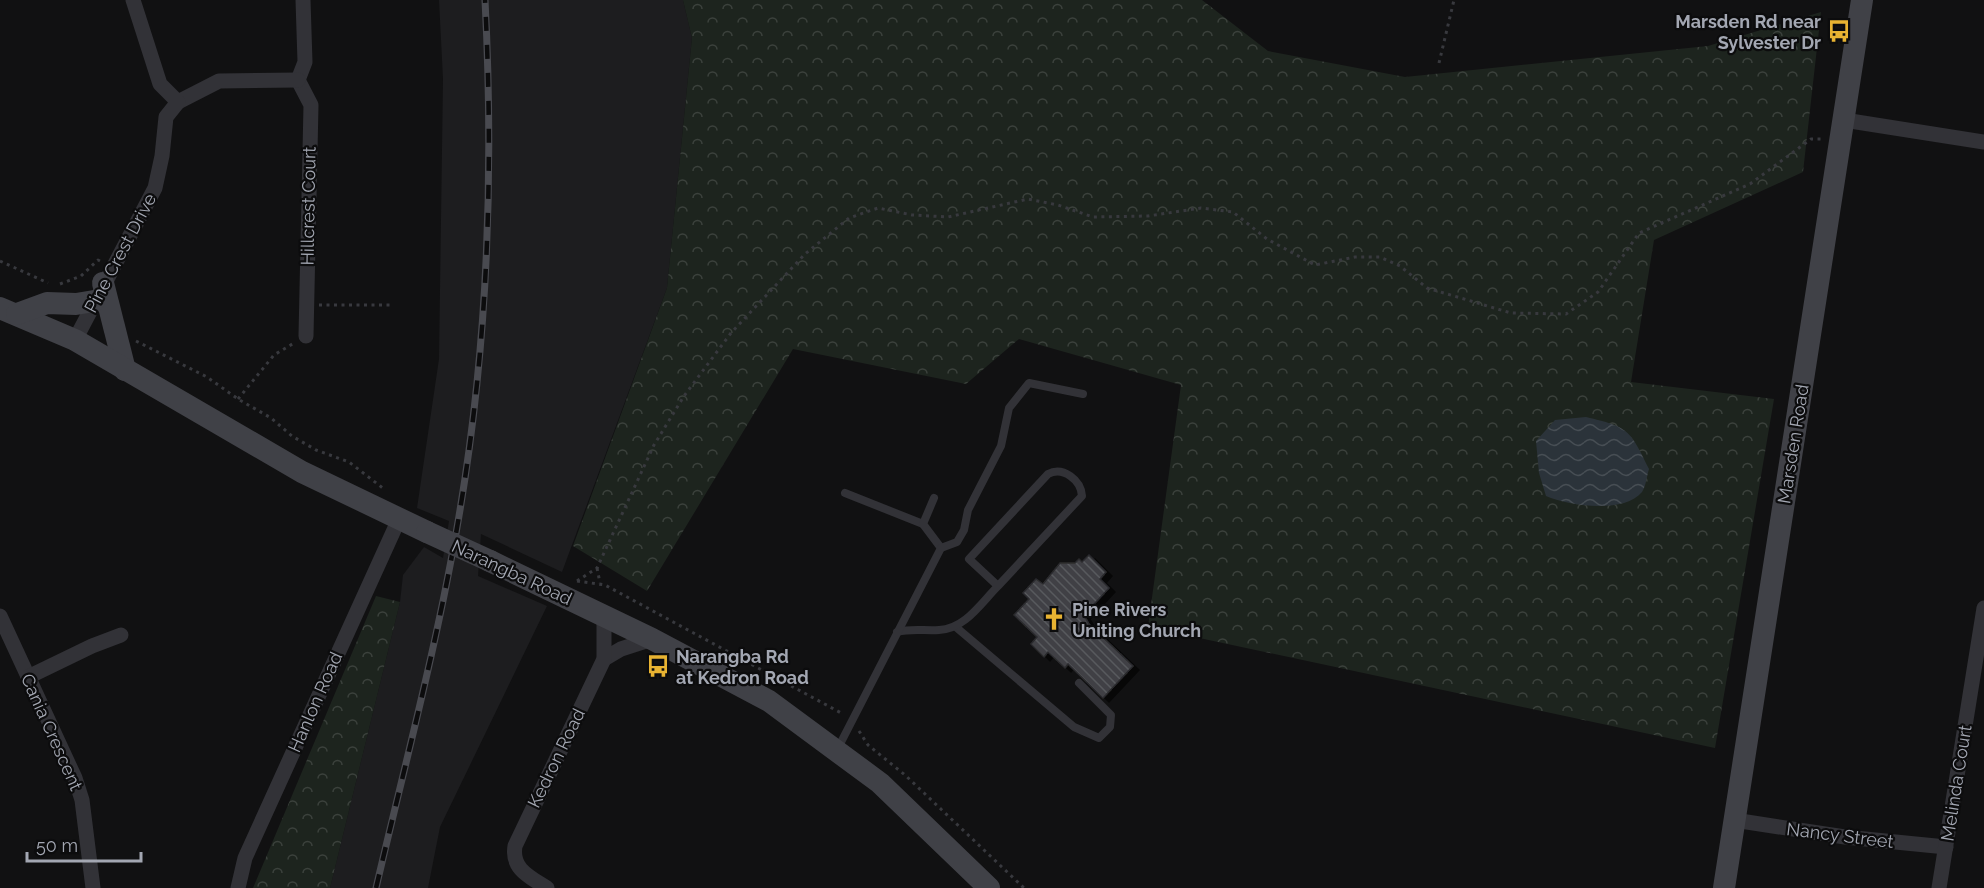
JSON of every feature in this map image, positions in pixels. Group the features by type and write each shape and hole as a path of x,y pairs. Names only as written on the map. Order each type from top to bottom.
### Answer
{"main road":[{"name":"Marsden Road","path":"1724,888 1862,0"},
{"path":"8,311 47,303 76,304 103,284 125,370"},
{"name":"Narangba Road","path":"8,311 75,340 302,472 604,615 768,701 837,750 898,799 989,888"}],"street":[{"path":"133,0 160,84 178,102 219,81 298,80 305,62 303,0"},
{"name":"Hillcrest Court","path":"298,80 311,105 306,336"},
{"name":"Pine Crest Drive","path":"75,340 155,188 162,156 166,117 178,102"},
{"path":"1844,120 1984,142"},
{"name":"Hanlon Road","path":"238,888 245,858 399,519"},
{"name":"Melinda Court","path":"1940,888 1981,648 1984,608"},
{"name":"Kedron Road","path":"547,888 519,868 514,859 518,836 604,658 604,615"},
{"name":"Cania Crescent","path":"0,616 67,756 79,789 93,888"},
{"path":"28,677 92,646 121,635"},
{"path":"604,658 621,649 652,639"},
{"name":"Nancy Street","path":"1734,820 1845,837 1946,847"}],"lane":[{"path":"837,750 941,548 957,542 964,530 968,510 1001,446 1009,408 1029,383 1083,394"},
{"path":"897,632 913,628 927,631 957,628 998,586 1082,496 1076,480 1058,471 1048,474 969,559 998,586"},
{"path":"845,493 923,524 941,548"},
{"path":"923,524 934,498"},
{"path":"957,628 1074,727 1099,738 1110,727 1111,715 1079,683"}],"path":[{"path":"1439,63 1454,0"},
{"path":"840,712 600,583 577,581 597,568 654,445 684,396 738,325 805,254 849,218 878,208 912,215 948,217 1028,200 1058,205 1093,217 1148,216 1201,207 1233,212 1268,238 1315,264 1355,257 1380,257 1400,266 1427,288 1511,313 1566,314 1598,292 1640,233 1750,184 1811,139 1821,139"},
{"path":"0,261 51,284 74,280 98,260 103,284"},
{"path":"306,305 390,305"},
{"path":"238,399 274,355 306,336"},
{"path":"131,338 207,376 316,450 349,462 389,492"},
{"path":"597,568 600,583"},
{"path":"861,725 859,732 862,741 905,775 1024,888"}],"shaded area":[{"path":"439,0 683,0 692,38 667,288 562,572 481,534 478,576 547,606 440,827 428,888 330,888 400,602 403,575 424,547 443,558 449,521 417,508 439,359 443,79"}],"green space":[{"path":"683,0 1202,0 1268,51 1405,77 1708,46 1821,12 1803,172 1654,240 1631,382 1774,399 1715,748 1148,627 1181,385 1019,339 966,384 793,349 647,591 573,546 667,288 692,38"},
{"path":"376,596 400,602 330,888 253,888"}],"water":[{"path":"1586,417 1619,427 1637,445 1649,469 1642,492 1634,499 1610,506 1596,506 1568,503 1546,496 1539,473 1536,441 1555,420"}],"building":[{"path":"1089,555 1106,572 1100,579 1109,588 1084,615 1089,624 1133,666 1103,698 1068,664 1065,668 1048,652 1044,657 1031,644 1037,637 1014,615 1029,599 1023,593 1036,579 1043,584 1060,563 1075,563 1079,559 1082,562"}],"railway":[{"path":"376,888 421,702 451,563 477,388 488,194 488,65 485,0"}],"place":[{"name":"Marsden Rd near Sylvester Dr","path":"1839,31"},
{"name":"Pine Rivers Uniting Church","path":"1054,619"},
{"name":"Narangba Rd at Kedron Road","path":"658,666"}]}
